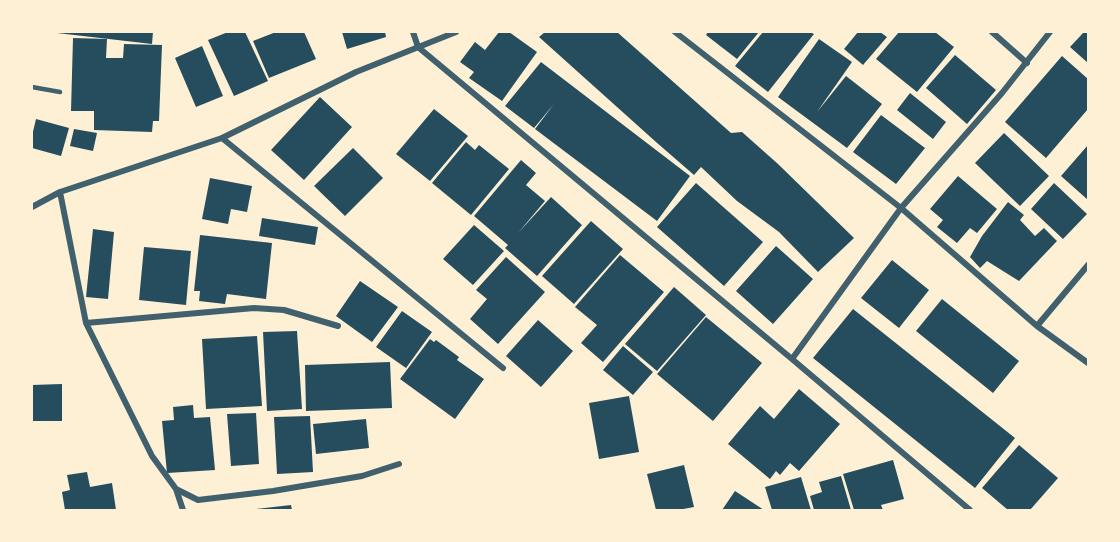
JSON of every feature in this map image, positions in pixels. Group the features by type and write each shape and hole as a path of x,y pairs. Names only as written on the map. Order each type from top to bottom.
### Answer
{"street":[{"path":"413,32 418,47 970,510"},
{"path":"32,207 60,192 222,138 356,72 456,32"},
{"path":"675,32 901,208 1037,326 1089,363"},
{"path":"992,32 1026,63"},
{"path":"792,359 901,208 1050,32"},
{"path":"222,138 503,368"},
{"path":"60,192 86,323 152,456 176,489 183,510"},
{"path":"1037,326 1089,265"},
{"path":"86,323 254,308 284,310 338,326"},
{"path":"176,489 198,500 273,491 362,476 399,464"}],"lane":[{"path":"32,87 60,92"}],"building":[{"path":"57,32 153,32 152,44"},
{"path":"228,32 245,32 268,81 234,96 208,40"},
{"path":"276,32 304,32 316,59 269,78 253,41"},
{"path":"342,32 385,32 386,37 347,49"},
{"path":"499,32 509,32 537,52 502,101 469,78 474,72 460,62 475,42 485,50"},
{"path":"545,32 617,32 731,133 742,132 854,238 818,272 779,232 737,201 701,167 694,175 656,142 539,37"},
{"path":"708,32 759,32 737,59 706,35"},
{"path":"763,32 810,32 814,34 768,92 735,66"},
{"path":"858,32 880,32 887,37 863,65 844,49"},
{"path":"899,32 935,32 954,47 917,92 876,59"},
{"path":"1084,32 1088,32 1088,63 1070,47"},
{"path":"73,38 107,39 106,58 123,58 124,44 162,45 159,121 153,121 152,132 94,130 94,111 71,111"},
{"path":"819,39 852,62 817,112 846,76 882,104 847,148 778,97"},
{"path":"202,46 223,96 196,107 175,58"},
{"path":"955,55 996,90 967,124 926,88"},
{"path":"1062,56 1088,79 1088,109 1046,158 1005,122"},
{"path":"541,62 690,176 657,221 535,129 554,104 534,128 505,106"},
{"path":"910,93 946,122 933,139 897,110"},
{"path":"320,97 352,127 304,180 271,150"},
{"path":"434,109 468,136 430,181 396,154"},
{"path":"881,115 925,148 896,184 853,152"},
{"path":"36,119 69,128 61,156 32,148"},
{"path":"74,129 97,133 93,151 70,146"},
{"path":"1004,133 1049,176 1020,206 975,163"},
{"path":"466,142 475,150 479,145 509,169 471,215 432,183"},
{"path":"1088,145 1088,200 1061,176"},
{"path":"353,148 383,178 345,216 314,186"},
{"path":"521,160 536,173 526,185 545,201 518,233 551,197 582,225 537,276 505,248 508,245 474,216"},
{"path":"958,176 997,209 977,233 970,228 957,243 937,227 943,220 930,209"},
{"path":"210,178 252,186 247,212 231,209 228,224 202,219"},
{"path":"696,183 763,242 724,286 657,227"},
{"path":"1054,183 1087,214 1063,239 1031,209"},
{"path":"1008,202 1024,215 1020,220 1035,236 1044,228 1057,241 1019,281 987,261 980,268 970,257 982,236"},
{"path":"262,218 318,227 315,245 259,236"},
{"path":"591,221 623,249 574,304 542,276"},
{"path":"474,225 504,251 473,285 443,259"},
{"path":"93,229 114,232 108,299 86,297"},
{"path":"200,235 272,243 266,299 227,294 225,304 199,301 200,291 194,291"},
{"path":"776,246 813,279 773,324 736,291"},
{"path":"144,247 191,251 186,305 139,300"},
{"path":"620,255 664,292 603,362 581,343 597,325 575,307"},
{"path":"506,257 545,292 498,344 470,319 487,299 476,290"},
{"path":"892,260 929,290 899,328 861,298"},
{"path":"360,281 398,307 372,342 336,316"},
{"path":"674,287 706,315 657,371 625,344"},
{"path":"942,299 1019,361 993,393 916,331"},
{"path":"853,309 1015,438 975,488 813,358"},
{"path":"402,311 432,332 406,368 376,347"},
{"path":"706,317 762,363 713,421 657,374"},
{"path":"538,320 573,351 541,387 506,356"},
{"path":"297,331 302,409 267,411 263,332"},
{"path":"257,336 262,406 206,409 202,339"},
{"path":"430,339 434,342 436,340 459,357 457,360 484,379 455,419 400,379"},
{"path":"623,346 653,372 633,395 603,370"},
{"path":"390,362 392,408 306,411 305,365"},
{"path":"62,384 62,421 32,421 32,385"},
{"path":"799,389 840,424 799,471 790,463 780,475 776,471 770,479 728,444 760,406 774,419"},
{"path":"629,396 639,452 599,459 589,403"},
{"path":"193,405 194,418 210,417 215,470 167,473 162,421 174,420 173,407"},
{"path":"256,413 259,464 231,466 227,414"},
{"path":"310,416 313,472 277,474 274,417"},
{"path":"366,419 369,448 316,454 313,424"},
{"path":"1019,445 1058,478 1030,510 1008,510 982,488"},
{"path":"893,460 904,499 881,505 883,510 854,510 843,474"},
{"path":"684,465 694,507 656,510 647,474"},
{"path":"87,472 90,487 112,483 116,510 65,510 62,492 70,490 67,475"},
{"path":"841,476 851,510 814,510 810,496 822,492 819,482"},
{"path":"801,477 811,510 772,510 765,487"},
{"path":"735,491 764,510 722,510"},
{"path":"291,505 292,510 256,510 256,509"}]}
